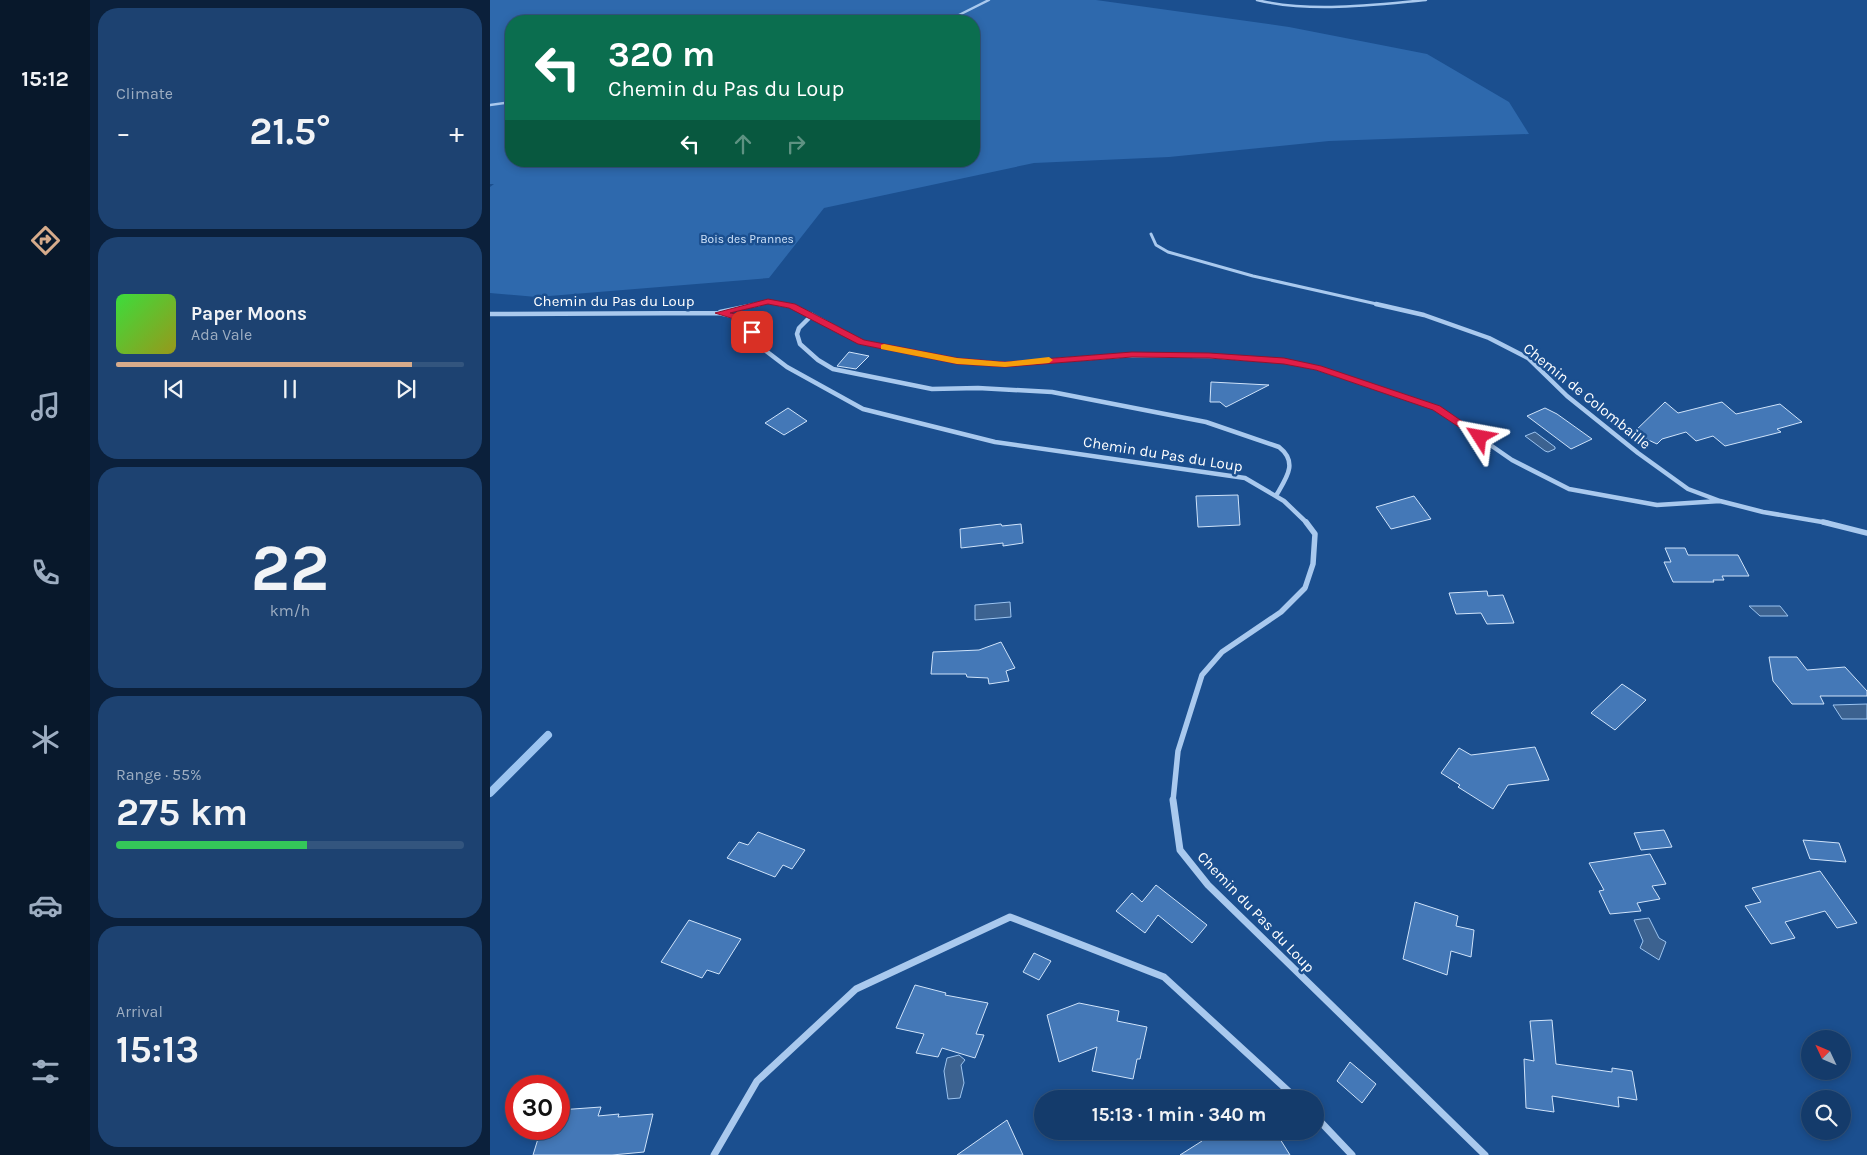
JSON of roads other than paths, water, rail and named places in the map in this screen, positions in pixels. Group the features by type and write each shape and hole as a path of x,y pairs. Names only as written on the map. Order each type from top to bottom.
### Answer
{"street":[{"path":"959,15 989,0"},
{"path":"1257,0 1278,5 1365,6 1426,0"},
{"path":"490,105 505,103"},
{"name":"Chemin de Colombaille","path":"1151,234 1156,245 1168,252 1253,276 1424,315 1489,338 1528,358 1567,396 1672,479 1688,489 1720,501 1867,533"},
{"path":"719,313 768,302 792,306 861,342 957,361 1005,364 1132,355 1209,356 1284,361 1301,364 1437,408 1512,460 1569,489 1604,497 1657,505 1720,501"},
{"name":"Chemin du Pas du Loup","path":"490,314 719,313 738,317 766,351 786,367 863,409 995,442 1246,478 1277,494 1301,514 1315,534 1313,564 1304,588 1281,612 1222,652 1202,675 1178,751 1172,806 1180,850 1208,885 1485,1155"},
{"path":"812,315 799,328 797,334 800,344 818,360 833,369 932,389 978,388 1052,392 1206,422 1279,447 1289,453 1292,459 1289,472 1277,494"},
{"path":"714,1155 757,1081 856,989 1010,917 1164,977 1287,1090"},
{"path":"1324,1125 1352,1155"}],"waterway":[{"path":"490,793 548,735"}],"park label":[{"name":"Bois des Prannes","path":"747,239"}]}
